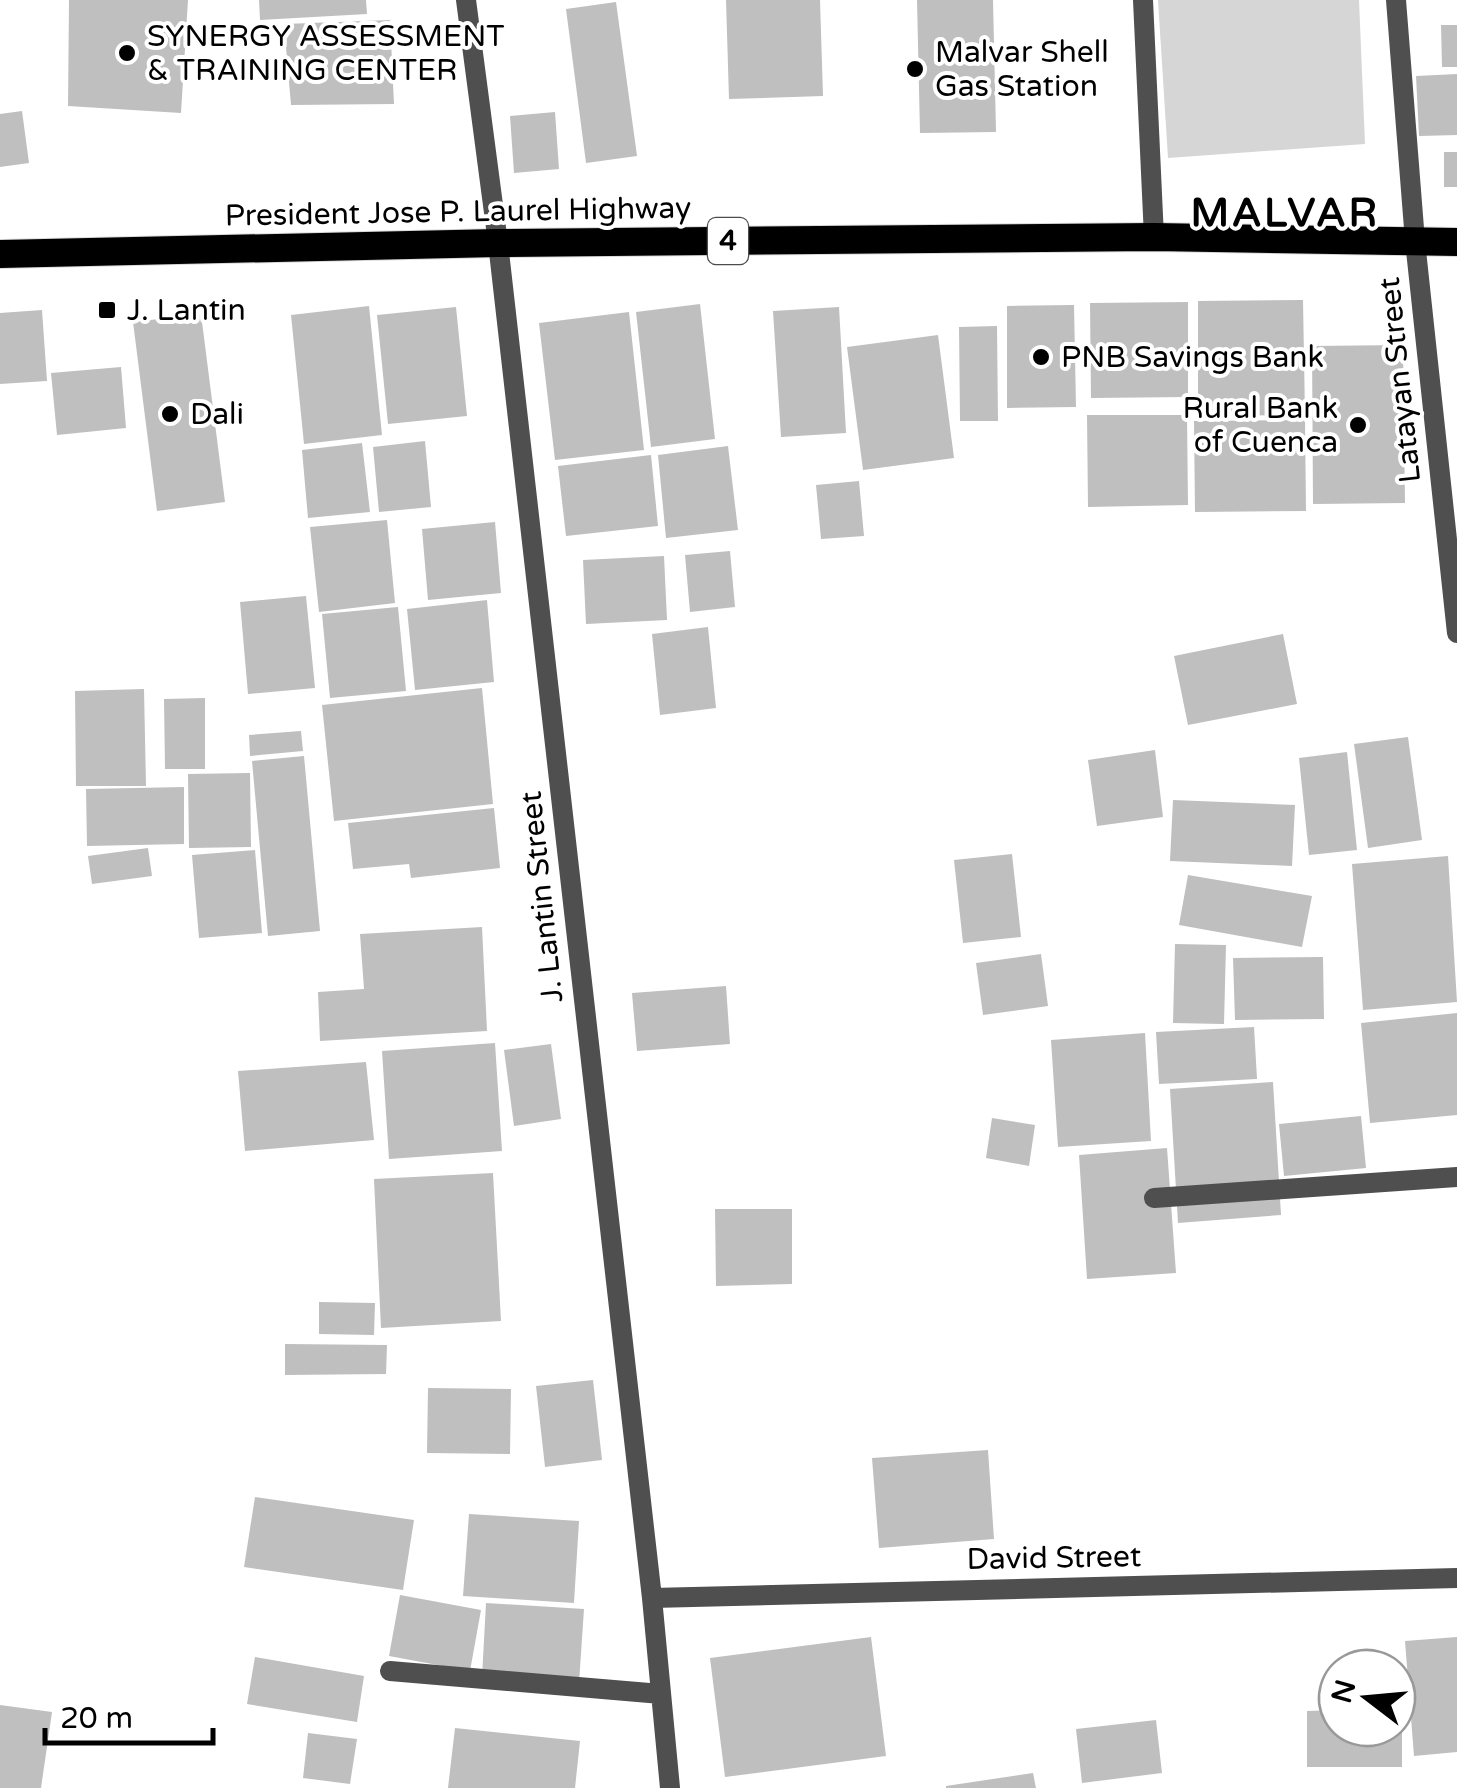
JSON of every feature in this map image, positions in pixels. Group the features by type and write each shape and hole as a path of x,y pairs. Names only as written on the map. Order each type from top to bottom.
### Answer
{"highway":[{"name":"President Jose P. Laurel Highway","path":"0,254 498,242 1154,237 1457,242"}],"street":[{"name":"J. Lantin Street","path":"466,0 498,242 652,1598 670,1788"},
{"path":"1144,0 1154,237"},
{"name":"Latayan Street","path":"1396,0 1415,242 1457,633"},
{"path":"1154,1198 1457,1176"},
{"name":"David Street","path":"652,1598 1457,1578"},
{"path":"390,1670 660,1694"}],"shaded area":[{"path":"1158,0 1359,0 1365,144 1168,158"}],"building":[{"name":"SYNERGY ASSESSMENT & TRAINING CENTER","path":"69,0 188,0 181,113 68,106"},
{"path":"259,0 366,0 367,14 260,20"},
{"path":"726,0 820,0 823,96 729,99"},
{"path":"917,0 993,0 996,132 920,133"},
{"path":"616,2 637,156 586,163 566,9"},
{"path":"390,20 394,104 291,105 284,24"},
{"path":"1441,25 1457,25 1457,67 1442,67"},
{"path":"1457,74 1457,135 1419,136 1416,76"},
{"path":"22,111 29,163 0,167 0,114"},
{"path":"555,112 559,169 514,173 510,116"},
{"path":"1444,152 1457,152 1457,187 1444,187"},
{"path":"1303,300 1305,415 1198,416 1198,301"},
{"path":"1188,302 1188,397 1091,398 1090,303"},
{"path":"700,304 715,439 651,447 636,312"},
{"name":"PNB Savings Bank","path":"1074,305 1076,407 1007,408 1007,306"},
{"path":"369,306 382,435 304,444 291,315"},
{"path":"456,307 467,416 388,424 377,315"},
{"path":"839,307 846,433 781,437 773,311"},
{"path":"42,310 47,381 0,384 0,313"},
{"path":"629,312 644,450 555,460 539,323"},
{"path":"201,314 225,502 157,511 133,322"},
{"path":"997,326 998,421 960,421 959,327"},
{"path":"938,335 954,458 863,470 847,347"},
{"name":"Rural Bank of Cuenca","path":"1403,345 1405,503 1313,504 1312,346"},
{"path":"121,367 126,428 57,435 51,373"},
{"path":"1087,415 1187,415 1188,505 1088,507"},
{"path":"1305,420 1306,511 1195,512 1194,421"},
{"path":"425,441 431,507 379,512 373,447"},
{"path":"362,443 370,512 308,518 302,450"},
{"path":"728,446 738,530 666,538 658,455"},
{"path":"651,455 658,526 566,536 558,466"},
{"path":"859,481 864,536 821,539 816,485"},
{"path":"387,520 395,603 319,612 310,527"},
{"path":"495,522 501,593 428,600 422,529"},
{"path":"730,551 735,607 690,612 685,555"},
{"path":"664,556 667,620 586,624 583,560"},
{"path":"306,596 315,688 248,694 240,602"},
{"path":"487,600 494,682 415,690 407,609"},
{"path":"398,607 406,691 330,698 322,614"},
{"path":"708,627 716,708 660,715 652,634"},
{"path":"1283,634 1297,704 1188,725 1174,656"},
{"path":"482,688 493,804 334,821 322,705"},
{"path":"144,689 146,786 76,786 75,691"},
{"path":"205,698 205,769 165,769 164,699"},
{"path":"301,731 303,751 250,756 249,735"},
{"path":"1408,737 1422,840 1368,848 1354,744"},
{"path":"1155,750 1163,817 1097,826 1088,760"},
{"path":"1347,752 1357,850 1309,855 1299,758"},
{"path":"304,756 320,931 268,936 252,761"},
{"path":"250,773 251,847 189,848 188,774"},
{"path":"184,787 184,844 87,846 86,789"},
{"path":"1173,800 1295,805 1292,866 1170,861"},
{"path":"494,808 500,868 411,878 409,864 353,869 348,823"},
{"path":"148,848 152,876 92,884 88,856"},
{"path":"255,850 262,933 199,938 192,855"},
{"path":"1012,854 1021,937 963,943 954,860"},
{"path":"1448,856 1457,1002 1363,1010 1352,864"},
{"path":"1188,875 1312,896 1302,947 1179,925"},
{"path":"482,927 487,1031 320,1041 318,992 364,989 360,934"},
{"path":"1175,944 1226,945 1224,1024 1173,1023"},
{"path":"1041,954 1048,1006 983,1015 976,963"},
{"path":"1323,957 1324,1019 1235,1020 1233,958"},
{"path":"726,986 730,1044 637,1051 632,993"},
{"path":"1457,1013 1457,1115 1370,1123 1361,1023"},
{"path":"1254,1027 1257,1079 1159,1084 1156,1032"},
{"path":"1145,1033 1151,1141 1058,1147 1051,1040"},
{"path":"495,1043 502,1151 389,1159 382,1051"},
{"path":"551,1044 561,1119 514,1126 504,1050"},
{"path":"366,1062 374,1140 245,1151 238,1071"},
{"path":"1273,1082 1281,1215 1178,1223 1170,1089"},
{"path":"1361,1116 1366,1168 1284,1176 1279,1124"},
{"path":"992,1118 1035,1125 1029,1166 986,1158"},
{"path":"1167,1148 1176,1273 1087,1279 1079,1155"},
{"path":"493,1173 501,1321 381,1328 374,1179"},
{"path":"715,1209 792,1209 792,1284 716,1286"},
{"path":"319,1302 375,1303 374,1335 319,1334"},
{"path":"285,1344 387,1345 386,1374 285,1375"},
{"path":"593,1380 602,1460 545,1467 536,1386"},
{"path":"428,1388 511,1389 510,1454 427,1453"},
{"path":"988,1450 994,1539 879,1548 872,1458"},
{"path":"255,1497 414,1520 403,1590 244,1567"},
{"path":"469,1514 579,1521 574,1603 463,1596"},
{"path":"400,1595 481,1610 470,1671 389,1656"},
{"path":"486,1603 584,1609 579,1683 482,1677"},
{"path":"871,1637 886,1756 725,1777 710,1658"},
{"path":"1457,1637 1457,1752 1414,1756 1417,1648 1406,1648 1405,1641"},
{"path":"255,1657 364,1676 357,1722 247,1704"},
{"path":"0,1705 52,1712 41,1788 0,1788"},
{"path":"1307,1711 1317,1711 1317,1748 1402,1748 1402,1767 1307,1767"},
{"path":"1156,1720 1162,1773 1082,1783 1076,1729"},
{"path":"455,1728 580,1741 575,1788 448,1788"},
{"path":"308,1733 357,1739 350,1784 303,1778"},
{"path":"1033,1773 1036,1788 946,1788 946,1786"}],"place":[{"name":"SYNERGY ASSESSMENT & TRAINING CENTER","path":"127,53"},
{"name":"Malvar Shell Gas Station","path":"915,69"},
{"name":"J. Lantin","path":"107,310"},
{"name":"PNB Savings Bank","path":"1041,357"},
{"name":"Dali","path":"170,414"},
{"name":"Rural Bank of Cuenca","path":"1358,425"}],"district":[{"name":"MALVAR","path":"1285,213"}]}
